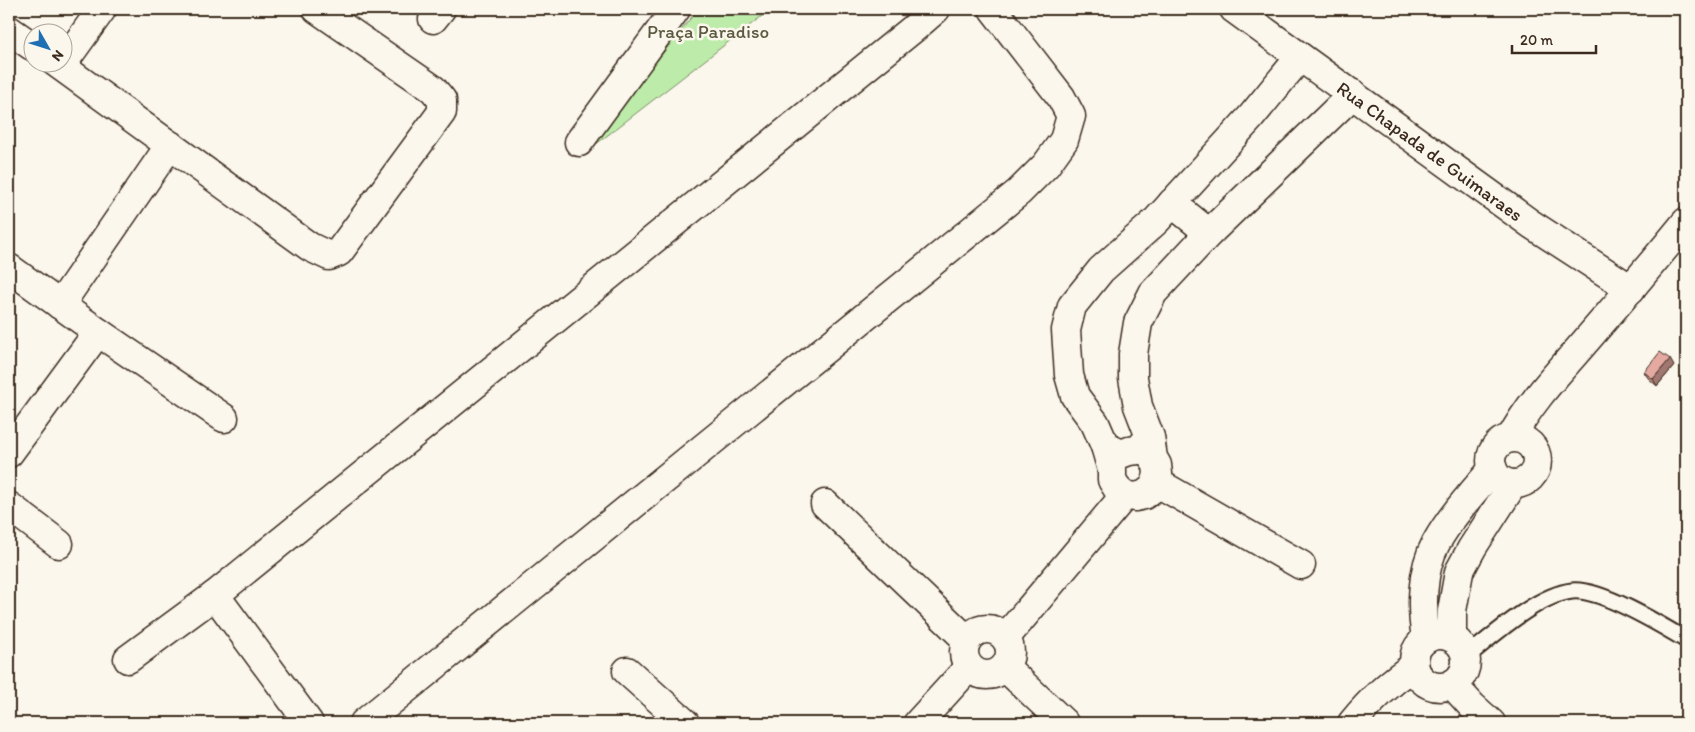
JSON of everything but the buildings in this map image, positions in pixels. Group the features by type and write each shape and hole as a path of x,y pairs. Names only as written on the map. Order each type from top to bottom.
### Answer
{"street":[{"path":"72,46 102,9"},
{"path":"69,72 310,247 329,256 338,252 442,112 442,100 433,89 317,9"},
{"path":"579,142 676,9"},
{"path":"128,659 215,595 913,30 936,9"},
{"path":"364,723 1019,192 1046,165 1064,140 1071,116 1061,97 994,9"},
{"name":"Rua Chapada de Guimaraes","path":"1234,9 1531,224 1631,289"},
{"path":"9,30 22,39"},
{"path":"1300,57 1251,117 1156,221 1101,270 1072,306 1066,330 1069,375 1075,396 1095,423 1105,446 1112,470 1112,480 1125,495 1135,497 1144,495 1152,489 1158,474 1150,437 1138,406 1133,378 1133,354 1138,323 1153,293 1208,233 1353,94"},
{"path":"60,305 170,145"},
{"path":"1172,203 1208,233"},
{"path":"1521,442 1537,458 1535,471 1526,481 1503,476 1492,463 1494,449 1499,444 1521,442 1538,430 1545,388 1686,222"},
{"path":"9,268 98,332 224,418"},
{"path":"9,453 98,332"},
{"path":"1105,446 1121,454 1138,450 1150,437"},
{"path":"1448,644 1459,572 1472,548 1503,476"},
{"path":"1156,482 1301,565"},
{"path":"1006,637 1125,495"},
{"path":"825,504 967,640"},
{"path":"9,506 59,544"},
{"path":"215,595 309,723"},
{"path":"991,629 1006,637 1011,653 1005,668 997,674 987,676 969,667 964,659 964,649 967,640 973,633 991,629"},
{"path":"1419,643 1448,644 1466,665 1464,672 1459,679 1444,687 1428,685 1422,680 1414,667 1413,658 1415,650 1419,643"},
{"path":"918,723 969,667"},
{"path":"1352,723 1377,695 1396,678 1414,667"},
{"path":"1005,668 1064,723"},
{"path":"627,671 686,723"},
{"path":"1452,684 1491,723"}],"lane":[{"path":"1448,644 1542,600 1572,590 1599,595 1654,621 1686,640"}],"green space":[{"name":"Praça Paradiso","path":"698,9 771,9 582,155"}]}
